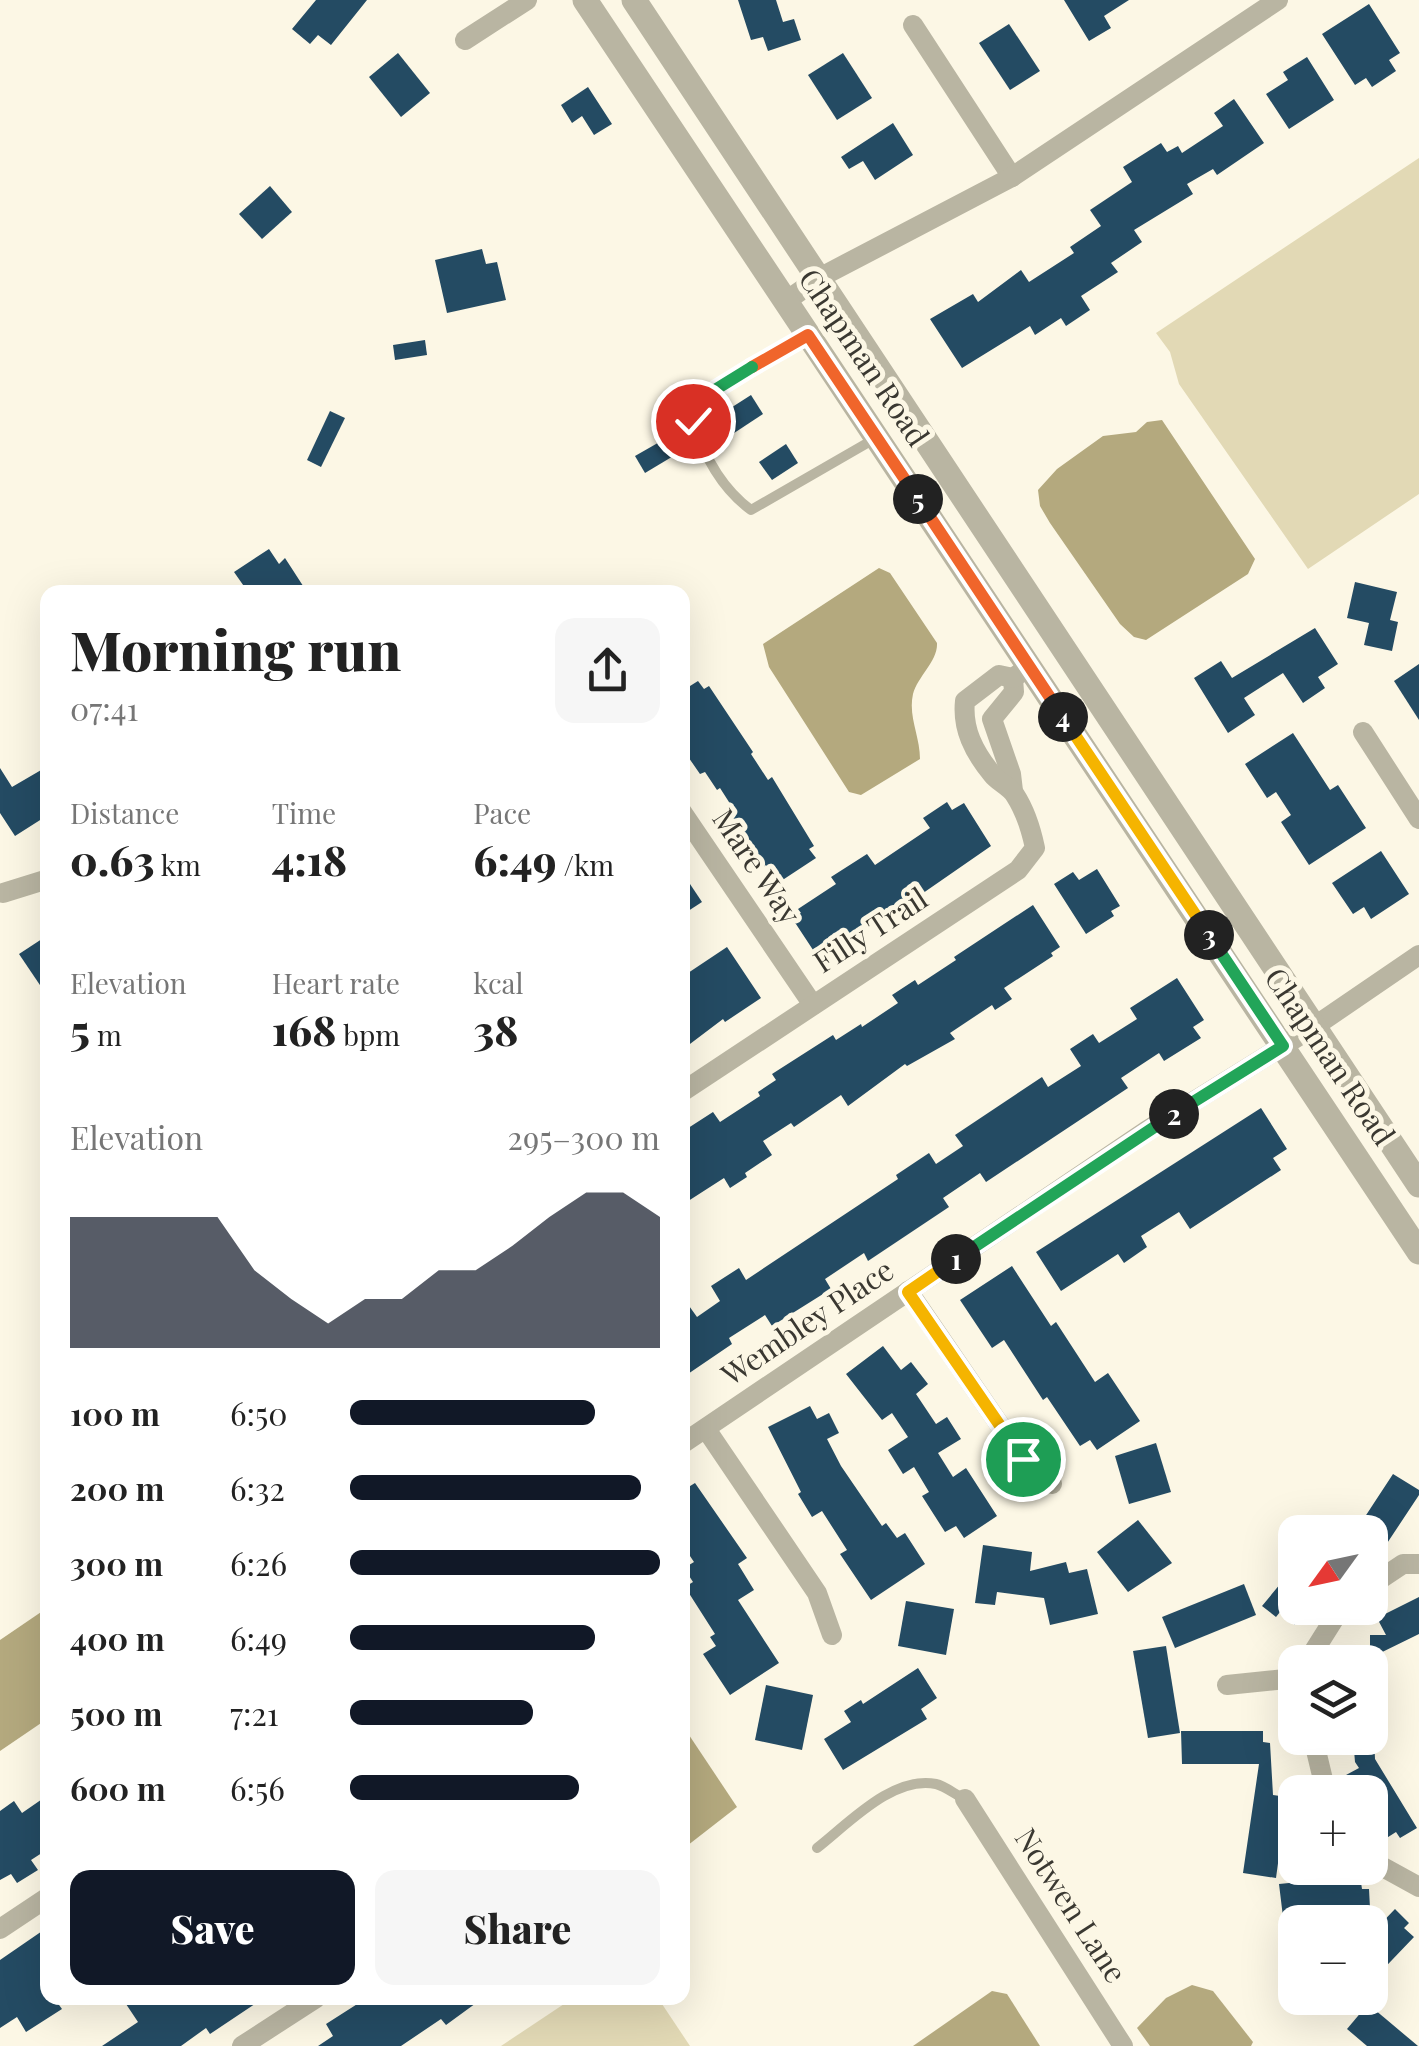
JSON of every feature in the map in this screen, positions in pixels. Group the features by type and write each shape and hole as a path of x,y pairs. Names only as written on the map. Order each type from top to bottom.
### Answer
{"street":[{"path":"465,40 527,0"},
{"name":"Chapman Road","path":"585,0 877,437 1022,672 1283,1046 1419,1252"},
{"name":"Chapman Road","path":"634,0 1419,1186"},
{"path":"786,301 819,278 1012,177 1278,0"},
{"path":"914,25 1012,177"},
{"path":"992,719 1014,692 1022,672 999,675 965,701 963,720 967,736 993,776 1013,792"},
{"path":"965,701 992,719 1012,774 1013,792"},
{"path":"1364,732 1419,819"},
{"name":"Filly Trail","path":"690,1087 1018,870 1035,848 1029,822 1013,792"},
{"name":"Mare Way","path":"690,824 813,1005"},
{"path":"3,893 40,881"},
{"name":"Wembley Place","path":"690,1439 1146,1131 1419,956"},
{"path":"908,1292 1023,1459 1052,1484"},
{"path":"706,1430 817,1593 832,1635"},
{"path":"1388,1574 1404,1564 1419,1564"},
{"path":"1227,1685 1278,1680"},
{"name":"Notwen Lane","path":"965,1799 1124,2046"},
{"path":"1388,1870 1419,1887"},
{"path":"0,1929 40,1902"},
{"path":"242,2046 305,2005"}],"lane":[{"path":"808,335 705,396 693,421 703,453 735,498 752,510 877,437"},
{"path":"818,1848 890,1794 911,1785 937,1784 965,1799"}],"shaded area":[{"path":"1419,158 1419,494 1308,569 1179,384 1170,352 1156,333"},
{"path":"1162,420 1255,559 1248,574 1146,640 1134,637 1120,624 1050,523 1040,506 1038,490 1057,469 1103,436 1136,432 1147,422"},
{"path":"879,568 890,573 937,643 913,694 920,759 861,795 849,792 769,667 763,644"},
{"path":"40,1613 40,1724 0,1751 0,1640"},
{"path":"690,1736 737,1807 690,1843"},
{"path":"1192,1985 1213,1991 1253,2042 1251,2046 1150,2046 1137,2028 1166,1998"},
{"path":"992,1991 1007,1994 1040,2046 913,2046"},
{"path":"562,2005 663,2005 690,2046 501,2046"}],"building":[{"path":"316,0 367,0 331,45 318,35 310,44 292,29"},
{"path":"738,0 776,0 783,22 794,19 801,40 768,51 763,37 751,40"},
{"path":"1064,0 1129,0 1104,16 1111,28 1089,41"},
{"path":"1369,4 1400,53 1389,60 1396,71 1372,87 1366,78 1355,85 1322,34"},
{"path":"1009,24 1040,71 1010,90 979,43"},
{"path":"398,53 430,93 401,117 369,77"},
{"path":"843,53 872,98 837,120 808,75"},
{"path":"1307,57 1334,100 1289,129 1266,94 1288,80 1283,72"},
{"path":"588,87 612,124 594,135 582,116 572,123 561,105"},
{"path":"1234,99 1264,143 1217,175 1213,169 1187,184 1193,194 1134,230 1142,242 1111,263 1118,272 1081,296 1090,310 1066,326 1061,318 1035,335 1030,326 962,368 930,319 973,294 978,302 1021,270 1029,282 1074,253 1070,247 1101,226 1090,210 1132,182 1123,167 1161,143 1167,152 1178,146 1182,153 1223,126 1214,113"},
{"path":"893,123 913,155 875,180 863,161 849,169 841,157"},
{"path":"270,186 292,212 262,239 239,214"},
{"path":"482,249 486,264 497,262 506,300 447,313 435,260"},
{"path":"425,340 427,355 395,360 393,345"},
{"path":"751,395 763,414 725,439 712,420"},
{"path":"330,411 345,418 321,467 307,460"},
{"path":"670,436 680,452 645,473 635,456"},
{"path":"786,444 798,463 772,480 759,462"},
{"path":"269,549 279,564 285,558 302,585 243,585 234,572"},
{"path":"1355,582 1397,592 1390,620 1398,622 1392,651 1364,645 1369,623 1347,618"},
{"path":"1315,628 1338,664 1318,677 1325,688 1303,703 1283,673 1244,698 1255,715 1228,733 1194,678 1221,661 1232,678"},
{"path":"1419,664 1419,720 1394,681"},
{"path":"698,681 704,689 709,686 814,846 809,849 816,858 778,883 766,865 761,869 726,819 736,813 720,788 717,790 705,772 700,774 690,760 690,686"},
{"path":"1293,733 1330,790 1338,785 1366,828 1309,865 1281,822 1291,815 1276,792 1267,798 1245,764"},
{"path":"0,768 12,787 40,771 40,820 15,836 0,813"},
{"path":"947,802 952,810 964,803 991,846 838,952 834,945 817,956 792,918 801,913 798,909 836,884 831,877 867,854 875,865 930,828 923,818"},
{"path":"1381,851 1409,894 1371,919 1364,907 1353,914 1332,883"},
{"path":"1097,869 1120,906 1111,911 1114,916 1086,934 1054,884 1073,872 1079,880"},
{"path":"690,884 702,902 690,910"},
{"path":"1033,905 1060,947 1051,953 1053,956 1004,988 1012,999 995,1010 992,1005 950,1033 955,1039 905,1064 848,1106 841,1095 794,1127 791,1123 763,1141 772,1155 745,1173 747,1177 730,1188 724,1178 690,1200 690,1127 713,1112 720,1122 760,1096 758,1092 776,1080 772,1074 833,1035 836,1040 861,1024 862,1027 898,1003 892,995 915,980 918,985 956,960 954,957"},
{"path":"40,940 40,985 19,954"},
{"path":"727,947 761,998 725,1022 723,1019 690,1044 690,972"},
{"path":"1177,978 1204,1020 1193,1027 1201,1038 1164,1061 1159,1053 1121,1078 1128,1088 986,1182 980,1173 943,1198 949,1207 868,1261 864,1253 825,1279 831,1289 772,1326 765,1315 729,1338 732,1344 690,1373 690,1307 697,1317 720,1301 711,1286 739,1268 746,1280 898,1179 896,1175 929,1153 936,1164 963,1146 955,1135 1042,1077 1048,1087 1081,1066 1070,1049 1093,1034 1099,1043 1137,1019 1130,1008"},
{"path":"1261,1108 1287,1149 1273,1158 1281,1170 1190,1229 1179,1212 1141,1236 1147,1247 1124,1263 1118,1254 1061,1291 1036,1252"},
{"path":"1012,1266 1051,1326 1056,1322 1095,1382 1108,1373 1140,1421 1097,1450 1090,1440 1080,1446 1047,1397 1043,1400 1004,1340 992,1348 960,1300"},
{"path":"883,1346 901,1370 911,1362 928,1384 916,1394 936,1424 947,1417 961,1439 938,1453 953,1477 966,1468 997,1516 964,1538 956,1526 945,1532 922,1496 929,1492 914,1467 903,1474 888,1450 908,1437 892,1413 882,1420 846,1374"},
{"path":"810,1406 817,1419 829,1413 839,1433 827,1439 882,1526 886,1523 897,1538 905,1533 925,1564 871,1600 840,1554 847,1550 822,1511 812,1517 798,1494 801,1492 768,1427"},
{"path":"1156,1443 1171,1492 1129,1504 1115,1456"},
{"path":"1393,1474 1419,1490 1388,1542 1388,1515 1366,1515"},
{"path":"695,1483 747,1558 738,1564 754,1590 738,1600 779,1663 730,1695 703,1654 716,1646 710,1637 715,1634 690,1595 690,1564 694,1562 690,1556 690,1486"},
{"path":"1138,1520 1172,1563 1128,1592 1097,1552"},
{"path":"983,1545 1032,1552 1030,1571 1066,1562 1069,1573 1087,1569 1098,1614 1050,1625 1044,1598 997,1592 995,1605 975,1603"},
{"path":"1244,1584 1256,1615 1175,1648 1162,1617"},
{"path":"1278,1587 1276,1617 1262,1606"},
{"path":"1419,1597 1419,1634 1388,1649 1388,1645 1370,1645 1370,1635 1386,1635 1381,1625 1388,1625 1388,1612"},
{"path":"906,1601 954,1609 946,1655 898,1646"},
{"path":"1166,1646 1180,1733 1148,1738 1133,1651"},
{"path":"918,1668 937,1698 921,1709 927,1719 843,1770 824,1739 851,1722 844,1711 861,1700 863,1704"},
{"path":"766,1685 813,1695 802,1750 755,1740"},
{"path":"1181,1731 1263,1731 1263,1742 1270,1743 1273,1795 1278,1796 1276,1878 1243,1873 1259,1764 1182,1764"},
{"path":"1354,1755 1375,1755 1385,1775 1346,1775 1359,1768"},
{"path":"1388,1780 1417,1828 1400,1838 1396,1832 1388,1837"},
{"path":"14,1801 22,1813 40,1801 40,1854 31,1860 38,1870 17,1883 11,1874 0,1880 0,1811"},
{"path":"1279,1885 1361,1885 1362,1889 1369,1889 1370,1905 1282,1905"},
{"path":"1395,1909 1409,1923 1404,1928 1414,1937 1388,1964 1388,1916"},
{"path":"40,1932 40,2005 59,2005 62,2009 26,2032 17,2017 0,2028 0,1960"},
{"path":"127,2005 254,2005 210,2034 206,2028 181,2046 102,2046 138,2022"},
{"path":"356,2005 473,2005 446,2025 441,2019 401,2046 318,2046 333,2036 326,2024"},
{"path":"1359,2015 1381,2015 1418,2046 1367,2046 1347,2029"}],"route":[{"path":"693,421 705,396 808,335 1283,1046 1146,1131 908,1292 1023,1459"}]}
